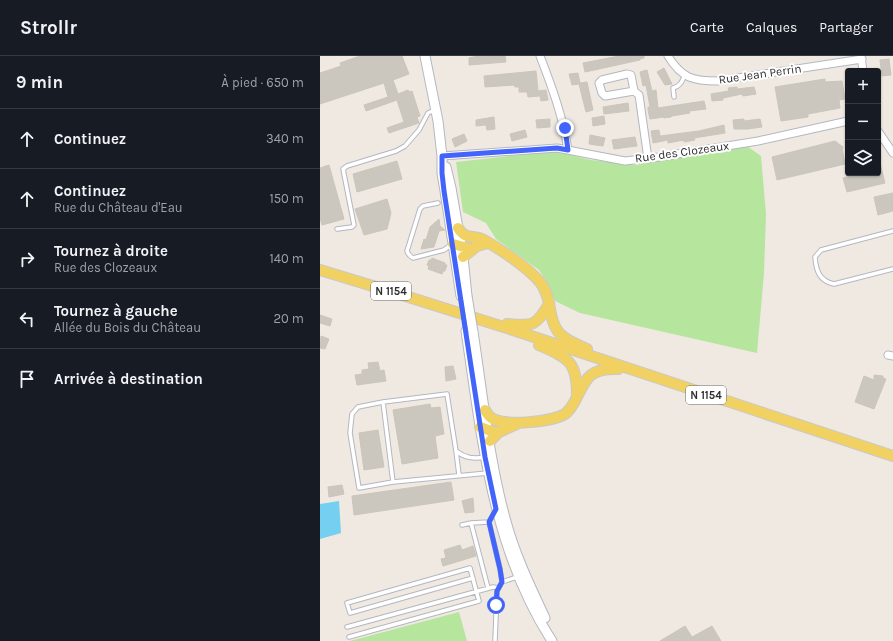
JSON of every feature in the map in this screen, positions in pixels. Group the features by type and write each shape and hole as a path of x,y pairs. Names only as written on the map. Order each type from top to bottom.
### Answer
{"main road":[{"path":"425,56 436,110 442,156 443,179 461,245 464,296 485,410 488,415 485,457 496,509 508,549 523,574 556,641"},
{"path":"442,156 452,188 458,228 463,235 461,245 464,296"},
{"path":"461,245 482,239 503,252 538,280 546,292 556,331 571,342 595,352 598,359"},
{"path":"461,245 471,249 488,243"},
{"name":"N 1154","path":"320,270 513,330 893,456"},
{"path":"494,325 508,324 524,326 533,323 539,319 549,304"},
{"path":"513,330 524,338 558,354 567,360 574,369 576,376 577,397"},
{"path":"470,332 488,425 493,464 507,526 532,606 552,641"},
{"path":"488,425 553,419 570,410 586,379 595,372 604,369 630,370"},
{"path":"490,441 500,432 519,423"},
{"path":"488,425 494,432 500,432"}],"street":[{"path":"540,56 554,90 565,128 568,150"},
{"name":"Rue Jean Perrin","path":"668,56 685,74 690,78 699,81 718,81 861,58"},
{"path":"861,58 863,68"},
{"path":"634,91 605,96 602,93 600,83 602,80 627,74 631,75 634,91 639,95 648,159"},
{"name":"Rue des Clozeaux","path":"442,156 557,148 625,161 648,159 772,138 845,122"},
{"path":"881,135 893,153"}],"lane":[{"path":"674,97 673,88 681,84 685,74"},
{"path":"337,228 352,228 354,224 343,169 347,166 396,151 405,146 419,130 428,113 436,110"},
{"path":"438,203 423,206 420,209 407,251 408,254 414,258 461,245"},
{"path":"893,231 821,250 815,257 819,276 827,283 834,284 893,269"},
{"path":"456,451 463,456 475,459 485,457 493,464 488,473 393,482 359,488 350,433 352,414 358,407 383,402 447,394 459,475"},
{"path":"383,402 393,482"},
{"path":"495,641 497,591 502,582 489,522 496,509"},
{"path":"462,525 489,522"},
{"path":"471,523 488,588"},
{"path":"350,637 480,601 470,568 347,602 350,613 473,578"},
{"path":"502,582 523,574"},
{"path":"347,627 488,588 499,588"}],"green space":[{"path":"747,146 761,156 766,214 764,273 757,353 580,313 555,301 548,284 539,270 496,239 486,223 463,212 456,162 554,151 591,160 635,165"},
{"path":"459,612 467,641 350,641"}],"water":[{"path":"339,501 341,533 320,539 320,504"}],"building":[{"path":"360,56 402,56 409,74 393,80 398,94 408,90 409,92 412,91 420,116 417,117 419,123 389,133 387,128 404,122 397,100 366,111 364,105 388,97 384,83 320,104 320,73 341,66 340,63"},
{"path":"478,56 505,56 506,62 469,65 469,58"},
{"path":"619,56 644,56 644,58 585,72 583,63"},
{"path":"889,59 891,75 882,76 880,60"},
{"path":"664,68 672,84 665,85 657,72"},
{"path":"647,70 652,91 656,90 658,108 704,101 706,109 689,111 690,113 671,117 650,119 648,107 650,107 646,85 643,86 640,72"},
{"path":"536,71 538,91 546,90 548,100 541,101 540,96 528,97 527,92 519,92 519,87 515,87 514,85 485,87 484,76"},
{"path":"578,73 580,83 587,82 593,110 586,112 579,84 572,85 569,74"},
{"path":"825,79 825,82 842,81 845,99 839,100 840,108 808,114 808,117 781,121 775,87"},
{"path":"737,87 737,89 754,87 756,94 743,96 742,94 723,98 723,100 712,101 711,94 729,91 728,88"},
{"path":"628,103 629,111 604,114 603,107"},
{"path":"604,116 605,124 593,126 592,118"},
{"path":"494,117 495,129 487,130 486,125 476,126 476,120"},
{"path":"550,119 550,127 537,128 536,120"},
{"path":"744,119 744,121 760,119 762,127 734,129 733,120"},
{"path":"724,125 725,133 694,138 695,140 684,142 684,140 668,143 668,140 653,143 651,131 659,130 660,136 699,131"},
{"path":"525,130 527,137 512,141 510,134"},
{"path":"464,134 467,141 455,147 452,139"},
{"path":"590,135 605,138 603,146 589,144"},
{"path":"635,137 637,146 614,149 612,140"},
{"path":"835,141 843,147 842,149 845,164 777,180 772,157"},
{"path":"397,161 402,179 357,192 353,174"},
{"path":"329,165 344,219 322,225 320,218 320,168"},
{"path":"881,167 885,183 847,192 843,178 851,176 881,176"},
{"path":"893,193 893,211 878,215 874,197"},
{"path":"387,199 391,213 387,229 364,235 355,209"},
{"path":"439,219 440,226 445,230 439,231 434,247 421,249 424,239 426,240 430,227"},
{"path":"432,258 447,265 442,274 428,269 429,266 427,265 429,260"},
{"path":"320,315 332,319 330,326 320,323"},
{"path":"321,336 329,339 325,349 320,348"},
{"path":"378,362 380,371 384,370 386,381 357,385 355,375 362,374 362,370 369,369 368,363"},
{"path":"453,366 456,379 446,381 445,367"},
{"path":"874,375 883,376 883,378 886,379 874,409 855,402 864,376 874,380"},
{"path":"430,404 431,408 440,407 444,434 435,436 438,458 402,464 393,410"},
{"path":"378,430 384,467 364,470 359,433"},
{"path":"451,482 454,500 354,515 352,496"},
{"path":"342,485 344,494 329,497 328,487"},
{"path":"473,498 474,512 465,513 462,501"},
{"path":"460,545 462,550 473,546 476,556 443,566 441,559 446,558 444,550"},
{"path":"685,626 692,637 712,626 721,641 660,641"}],"route":[{"path":"496,605 497,591 502,582 489,522 496,509 485,457 444,191 442,156 557,148 568,150 565,128"}]}
